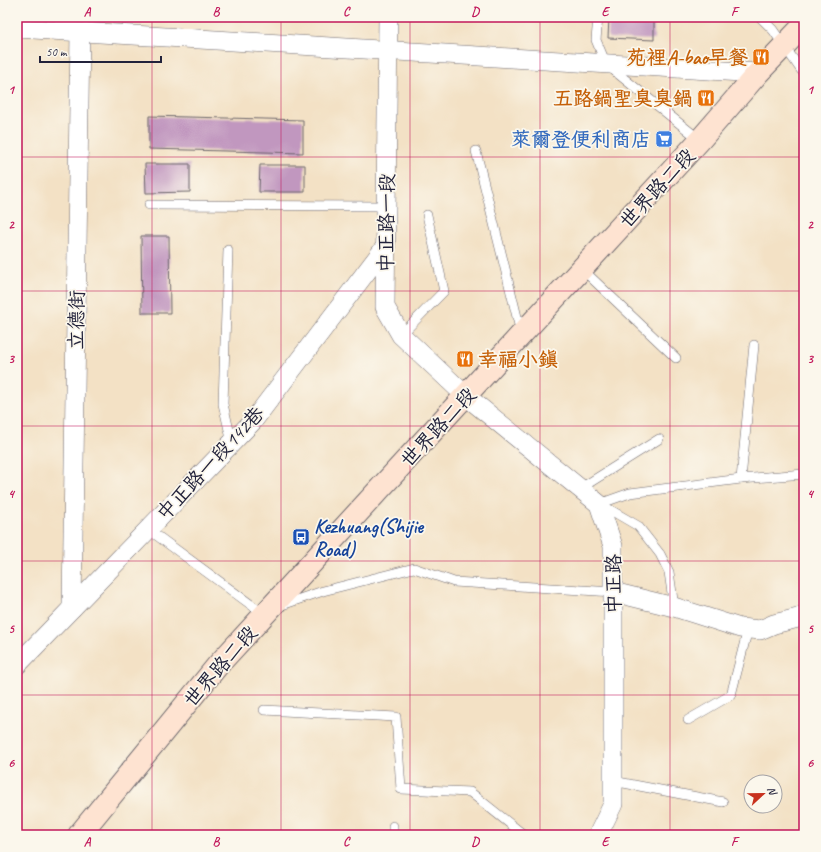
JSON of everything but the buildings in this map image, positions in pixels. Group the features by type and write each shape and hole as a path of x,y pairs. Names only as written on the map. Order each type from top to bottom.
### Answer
{"main road":[{"name":"世界路二段","path":"79,835 218,666 700,140 758,73 804,25"}],"street":[{"name":"中正路一段","path":"388,17 385,307 401,335 466,396"},
{"path":"17,28 758,73"},
{"name":"立德街","path":"72,608 80,32"},
{"name":"中正路一段142巷","path":"17,665 253,421 386,246"},
{"name":"中正路","path":"466,396 599,504 613,546 613,804 598,835"},
{"path":"613,592 674,607 740,628 748,629 760,630 804,615"}],"lane":[{"path":"598,17 596,40 606,64 700,140"},
{"path":"760,17 773,30 801,70 804,71"},
{"path":"476,151 521,335"},
{"path":"149,205 386,206"},
{"path":"401,335 444,291 427,215"},
{"path":"228,250 223,404 232,443"},
{"path":"582,269 676,358"},
{"path":"741,479 754,345"},
{"path":"581,488 660,439"},
{"path":"599,504 630,493 741,479 804,474"},
{"path":"599,504 638,526 660,554 669,572 674,607"},
{"path":"148,529 267,612 323,591 414,568 454,582 613,592"},
{"path":"688,720 731,695 748,629"},
{"path":"264,710 396,718 401,789 470,792 524,835"},
{"path":"613,781 723,802"}],"place":[{"name":"苑裡A-bao早餐","path":"761,57"},
{"name":"五路鍋聖臭臭鍋","path":"706,98"},
{"name":"萊爾登便利商店","path":"664,139"},
{"name":"幸福小鎮","path":"465,359"},
{"name":"Kezhuang(Shijie Road)","path":"301,537"}]}
